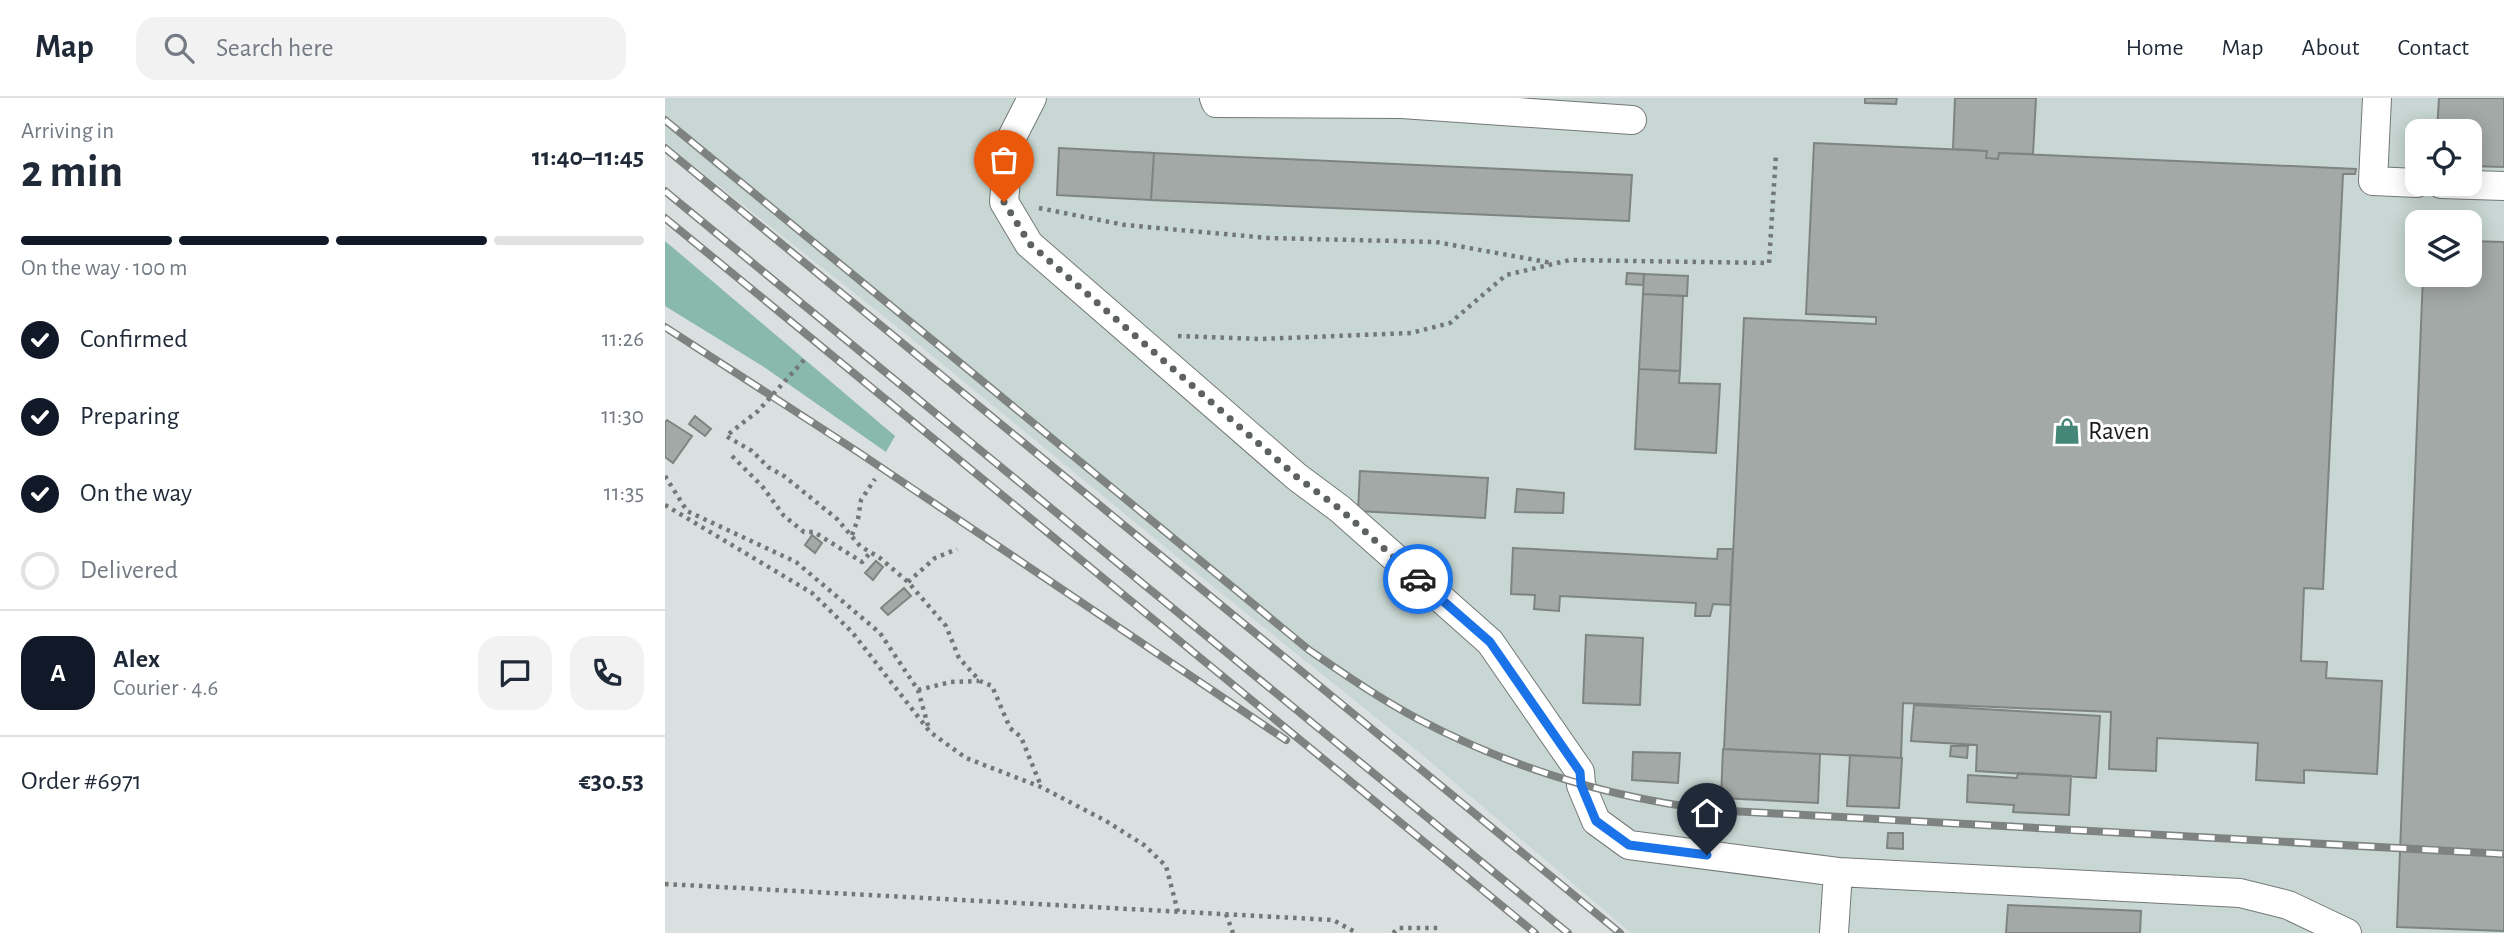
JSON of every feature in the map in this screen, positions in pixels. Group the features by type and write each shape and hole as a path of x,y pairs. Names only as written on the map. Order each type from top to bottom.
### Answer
{"lane":[{"path":"1032,98 1009,144 1004,202 1030,244 1297,477 1340,509 1490,642 1580,772 1581,785 1596,821 1629,845 1838,872 2239,893 2288,905 2347,933"},
{"path":"1214,98 1216,103 1399,101 1632,120"},
{"path":"2377,98 2373,181 2405,182"},
{"path":"2482,185 2504,186"},
{"path":"1834,933 1838,872"}],"path":[{"path":"1132,334 1261,339 1411,333 1450,323 1506,275 1570,260 1769,263 1776,154"},
{"path":"1004,202 1125,225 1268,238 1436,242 1555,263"},
{"path":"804,360 758,411 726,436 752,451 768,467 784,476 837,519 860,547 908,582 946,626 959,658 980,681 992,687 1010,728 1021,737 1041,787"},
{"path":"731,456 762,486 784,516 804,532 814,532 862,562 870,553"},
{"path":"665,476 687,511 796,562 880,633 918,690 930,732"},
{"path":"852,536 861,500 875,479"},
{"path":"665,505 812,593 852,632 930,732 967,758 1041,787 1106,821 1144,845 1166,866 1178,912"},
{"path":"908,582 935,558 957,549"},
{"path":"918,690 951,682 980,681"},
{"path":"665,884 1333,920 1357,933"},
{"path":"1226,914 1233,933"},
{"path":"1393,933 1399,928 1440,928"}],"shaded area":[{"path":"665,98 2504,98 2504,933 1631,933 1420,753 896,326 665,143"}],"green space":[{"path":"665,241 895,436 886,452 764,367 665,306"}],"building":[{"path":"1865,98 1897,98 1896,104 1865,103"},
{"path":"1955,98 2036,98 2033,154 1999,153 1998,159 1986,158 1987,151 1953,149"},
{"path":"2439,98 2504,98 2504,167 2482,166 2482,119 2438,119"},
{"path":"1814,143 1987,151 1986,158 1998,159 1999,153 2356,169 2355,174 2343,174 2323,589 2304,588 2301,661 2327,662 2326,678 2382,681 2377,774 2304,770 2304,783 2256,780 2258,743 2157,738 2156,771 2109,769 2111,712 1903,703 1901,758 1724,749 1744,318 1876,324 1876,317 1806,314"},
{"path":"1059,148 1154,153 1151,200 1057,195"},
{"path":"1154,153 1632,175 1629,221 1151,200"},
{"path":"2482,241 2504,242 2504,931 2397,927 2423,287 2482,287"},
{"path":"1627,273 1644,274 1643,285 1626,284"},
{"path":"1644,274 1688,276 1687,296 1643,294"},
{"path":"1643,294 1683,296 1680,371 1639,369"},
{"path":"1639,369 1680,371 1679,383 1720,384 1716,453 1635,449"},
{"path":"695,416 711,429 705,436 689,424"},
{"path":"667,420 692,436 673,463 665,457"},
{"path":"1360,471 1488,478 1485,518 1358,511"},
{"path":"1517,489 1564,493 1563,513 1515,512"},
{"path":"812,535 822,543 815,553 805,545"},
{"path":"1513,548 1717,559 1718,549 1733,549 1730,605 1713,604 1710,616 1695,616 1696,603 1560,596 1559,611 1534,609 1535,595 1511,594"},
{"path":"876,561 883,567 873,580 865,573"},
{"path":"904,588 911,596 888,615 881,608"},
{"path":"1586,635 1643,638 1640,705 1583,703"},
{"path":"1914,705 2100,716 2096,778 1976,771 1977,745 1911,741"},
{"path":"1951,746 1968,746 1967,758 1950,756"},
{"path":"1723,749 1820,754 1818,803 1721,798"},
{"path":"1633,752 1680,753 1678,783 1632,780"},
{"path":"1850,755 1902,758 1899,808 1847,806"},
{"path":"2018,773 2071,776 2069,815 2013,812 2014,805 1967,802 1968,775 2017,778"},
{"path":"1888,833 1903,833 1903,849 1887,848"},
{"path":"2008,905 2141,911 2140,933 2006,933"}],"railway":[{"path":"665,120 1309,650 1404,711 1488,752 1598,789 1713,810 2504,854"},
{"path":"665,148 1620,933"},
{"path":"665,191 1568,933"},
{"path":"665,218 1535,933"},
{"path":"665,327 858,452 1286,740"}],"way so far":[{"path":"1004,202 1030,244 1418,579"}],"place":[{"name":"Raven","path":"2067,431"}],"route":[{"path":"1418,579 1490,642 1580,772 1581,785 1596,821 1629,845 1707,855"}]}
